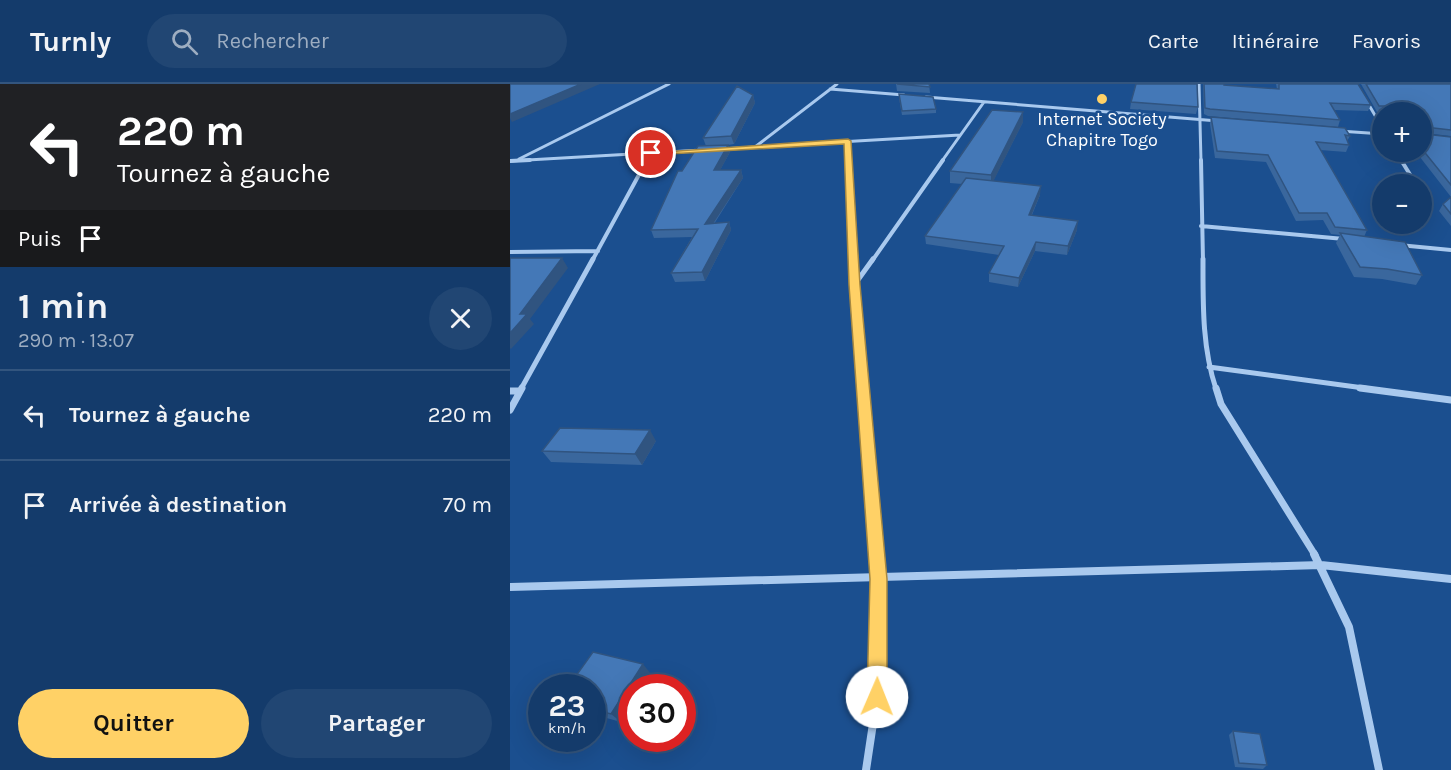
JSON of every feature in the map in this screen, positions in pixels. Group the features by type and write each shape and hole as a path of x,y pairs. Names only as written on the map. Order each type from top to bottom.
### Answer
{"street":[{"path":"515,161 669,84"},
{"path":"754,147 837,84"},
{"path":"1199,84 1204,332 1209,367 1221,404 1321,565 1349,627 1379,770"},
{"path":"830,89 905,95"},
{"path":"1361,93 1372,111"},
{"path":"916,96 1220,121"},
{"path":"854,285 984,102"},
{"path":"1339,131 1372,133"},
{"path":"720,149 960,135"},
{"path":"848,141 854,285 878,579 877,697 866,770"},
{"path":"510,161 709,150"},
{"path":"510,410 651,153"},
{"path":"1201,226 1347,240"},
{"path":"1393,244 1451,250"},
{"path":"510,252 598,251"},
{"path":"1209,367 1451,400"},
{"path":"510,391 520,391"},
{"path":"510,587 878,579 1321,565 1451,579"}],"building":[{"path":"510,84 581,84 510,114"},
{"path":"897,84 929,84 930,87"},
{"path":"1136,84 1197,84 1198,107 1131,102"},
{"path":"1204,84 1279,89 1279,84 1358,84 1371,105 1330,103 1340,120 1210,109 1205,108"},
{"path":"1366,84 1451,84 1451,130 1432,128 1432,102 1377,102"},
{"path":"737,86 753,95 731,136 703,138"},
{"path":"899,94 933,97 936,109 902,111"},
{"path":"992,110 1023,112 991,175 950,171"},
{"path":"1211,117 1345,128 1350,136 1345,135 1349,145 1316,142 1367,230 1335,227 1327,213 1299,213 1268,155 1217,151"},
{"path":"1432,135 1451,137 1451,185 1432,161"},
{"path":"728,145 714,170 741,170 705,224 729,222 702,272 671,273 698,229 651,230 678,171 682,171 698,146"},
{"path":"966,178 1041,186 1029,215 1078,221 1068,246 1036,242 1019,278 989,273 1004,246 925,236"},
{"path":"1451,197 1451,214 1443,204"},
{"path":"1340,233 1405,242 1422,275 1360,267"},
{"path":"510,258 562,258 520,314 527,314 510,333"},
{"path":"560,428 650,430 635,454 542,451"},
{"path":"593,652 643,664 637,674 618,674 618,703 611,714 606,713 606,674 577,674"},
{"path":"1233,731 1260,734 1267,765 1239,763"}],"place":[{"name":"Internet Society Chapitre Togo","path":"1102,99"}],"route":[{"path":"651,153 848,141 854,285 878,579 877,697"}]}
